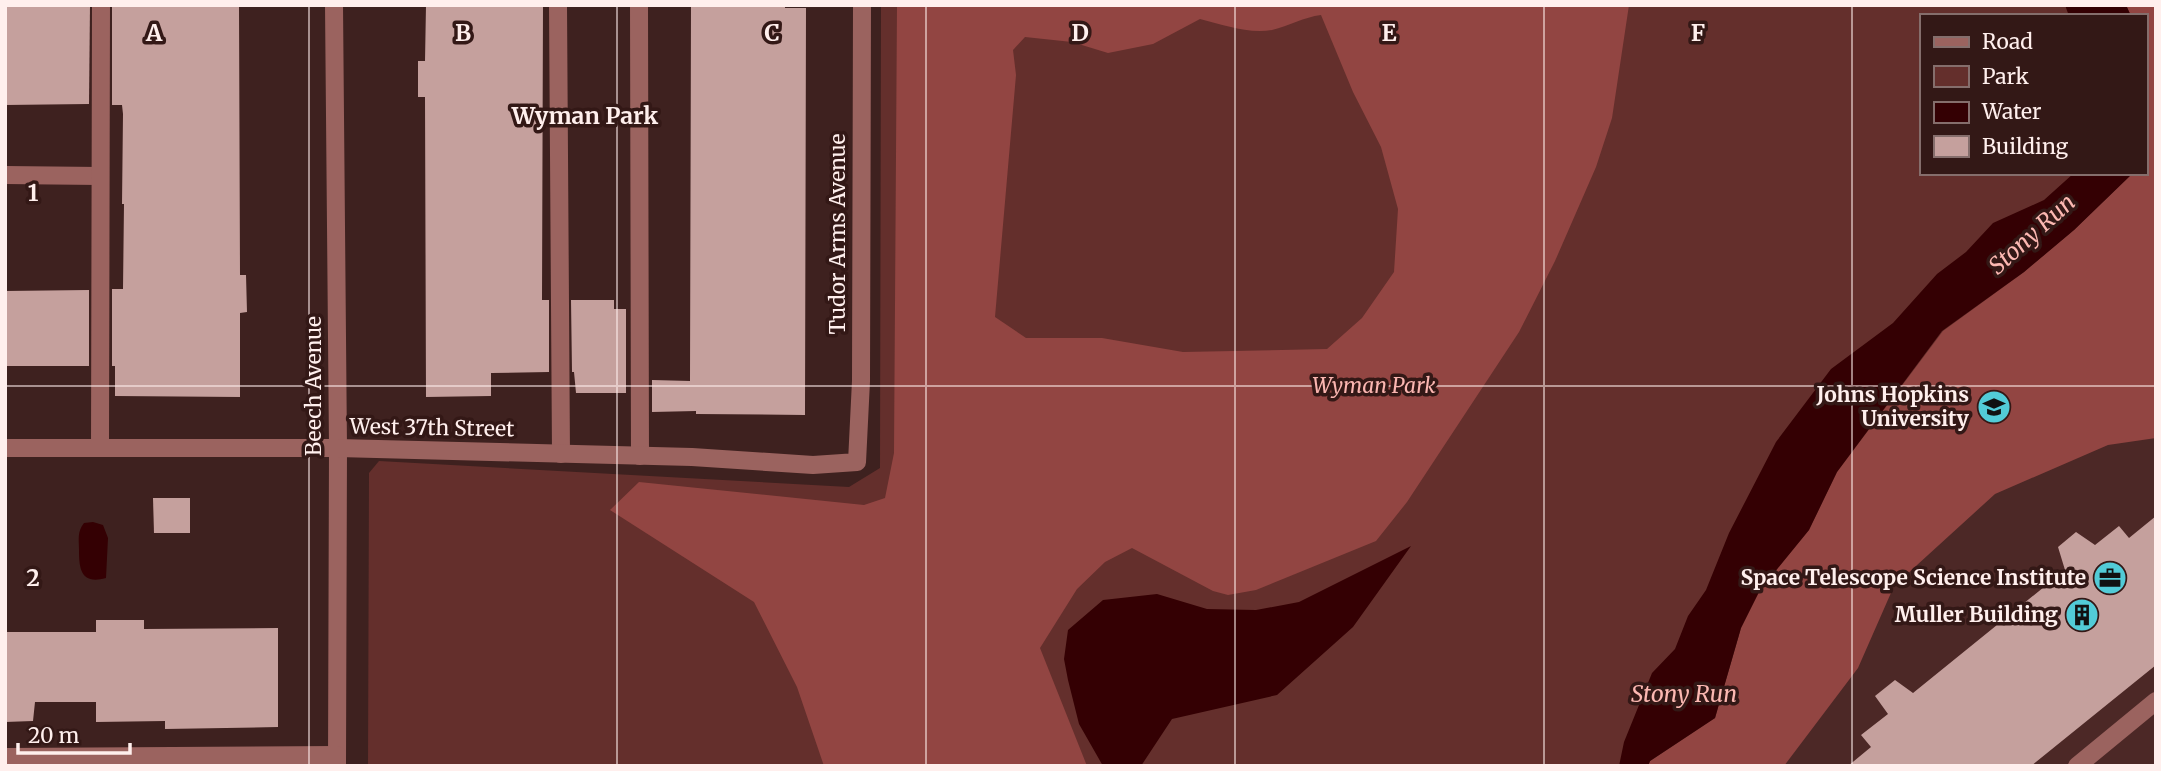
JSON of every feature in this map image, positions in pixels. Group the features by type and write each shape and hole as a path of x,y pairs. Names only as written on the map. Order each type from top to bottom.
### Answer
{"street":[{"path":"100,448 101,5"},
{"name":"Beech Avenue","path":"334,5 338,448 337,761"},
{"path":"558,5 561,453"},
{"path":"639,5 640,456"},
{"name":"Tudor Arms Avenue","path":"857,462 861,381 862,5"},
{"path":"5,175 100,176"},
{"name":"West 37th Street","path":"5,448 338,448 561,453 813,465 857,462"},
{"path":"2077,766 2156,701"},
{"path":"16,760 337,761"}],"shaded area":[{"name":"Johns Hopkins University","path":"2101,5 2156,5 2156,766 1635,766 2096,175 2147,175 2147,14 2105,14"}],"green space":[{"name":"Wyman Park","path":"881,5 2101,5 2105,14 1920,14 1920,175 2096,175 1635,766 368,766 369,473 379,461 849,487 880,468"},
{"path":"897,5 1629,5 1612,118 1596,167 1555,261 1519,332 1407,502 1376,541 1256,590 1228,595 1213,591 1132,548 1105,562 1077,589 1040,648 1087,766 824,766 797,687 754,602 610,510 639,482 864,505 885,498 894,453","holes":["1321,15 1353,92 1381,147 1398,209 1394,272 1362,318 1327,349 1183,352 1102,338 1026,338 995,317 1016,75 1013,50 1025,37 1072,42 1108,53 1153,44 1200,19 1236,28 1263,31"]},
{"path":"2126,5 2156,5 2156,438 2108,445 1995,494 1894,586 1858,668 1784,766 1648,766 1650,761 1715,718 1741,628 1760,590 1809,530 1837,472 1943,331 2024,272 2074,230 2131,175 2147,175 2147,14 2130,14"}],"water":[{"path":"2065,5 2126,5 2130,14 2068,14"},
{"name":"Stony Run","path":"2072,175 2131,175 2074,230 2024,272 1942,331 1837,472 1809,530 1760,590 1741,628 1715,718 1650,761 1648,766 1619,766 1624,742 1652,673 1675,649 1688,616 1706,590 1729,533 1776,442 1831,369 1893,323 1937,274 1966,252 1993,223 2044,200"},
{"path":"84,523 103,525 108,538 106,578 98,580 83,574 79,557 80,529"},
{"path":"1411,546 1353,627 1277,695 1172,719 1141,766 1103,766 1079,724 1064,659 1068,630 1103,600 1157,594 1207,609 1256,610 1299,602"}],"building":[{"path":"5,5 90,5 89,104 5,105"},
{"path":"112,5 239,5 240,275 246,275 247,312 240,313 240,397 115,396 115,366 112,366 112,289 123,289 124,204 122,105 112,105"},
{"path":"426,5 543,5 542,300 549,300 549,372 491,373 491,396 426,397 425,97 418,97 418,61 425,61"},
{"path":"691,5 785,5 785,8 806,8 805,415 652,412 652,380 690,381"},
{"path":"89,290 89,366 5,366 5,291"},
{"path":"571,300 614,300 614,309 626,309 626,393 576,393 572,372"},
{"path":"153,498 190,498 190,533 154,533"},
{"name":"Muller Building","path":"2156,516 2156,665 2031,766 1848,766 1871,747 1861,735 1888,714 1875,696 1895,680 1913,693 2065,570 2058,547 2076,532 2095,545 2119,526 2129,538"},
{"path":"96,620 144,620 144,629 278,628 278,727 165,729 165,721 96,722 96,702 35,702 33,721 5,722 5,632 96,632"}],"place":[{"name":"Johns Hopkins University","path":"1994,407"},
{"name":"Space Telescope Science Institute","path":"2110,578"},
{"name":"Muller Building","path":"2082,615"}],"district":[{"name":"Wyman Park","path":"585,116"}]}
